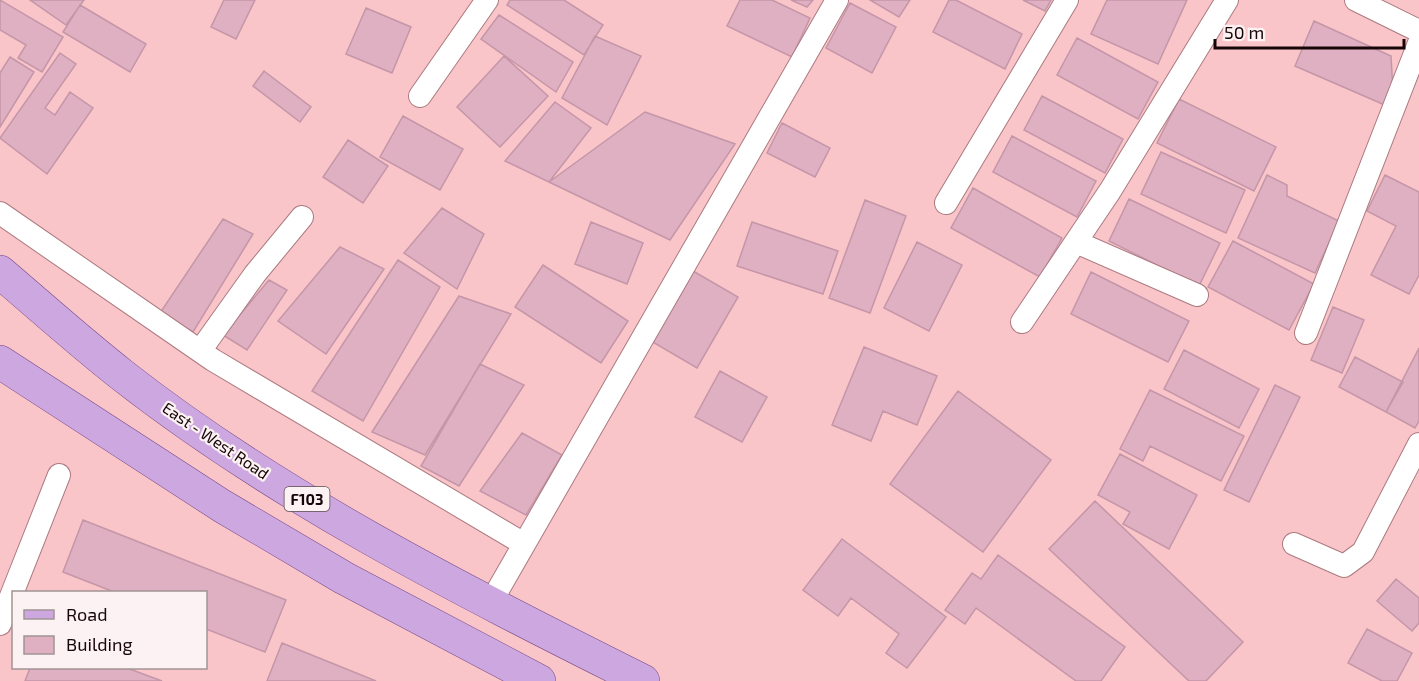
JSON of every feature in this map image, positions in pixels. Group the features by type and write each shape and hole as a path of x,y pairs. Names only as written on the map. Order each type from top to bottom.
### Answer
{"main road":[{"name":"East - West Road","path":"0,272 121,375 250,465 370,537 643,681"},
{"path":"0,285 121,375"},
{"path":"0,346 81,413"},
{"path":"0,362 222,506 344,578 539,681"}],"street":[{"path":"420,96 487,0"},
{"path":"491,602 837,0"},
{"path":"946,203 1067,0"},
{"path":"1022,322 1076,242 1227,0"},
{"path":"1356,0 1419,31"},
{"path":"1306,333 1419,43"},
{"path":"0,213 200,351 525,544"},
{"path":"200,351 255,274 302,217"},
{"path":"1076,242 1197,296"},
{"path":"1294,544 1344,566 1363,552 1419,444"},
{"path":"13,591 59,475"},
{"path":"0,624 12,594"}],"building":[{"path":"0,0 63,37 42,72 18,58 26,45 0,30"},
{"path":"30,0 84,0 66,25"},
{"path":"224,0 255,0 236,39 211,27"},
{"path":"510,0 564,0 603,25 584,55 507,5"},
{"path":"740,0 772,0 810,18 792,57 727,26"},
{"path":"791,0 813,0 807,7"},
{"path":"870,0 910,0 899,17"},
{"path":"949,0 956,0 1022,34 1005,69 933,32"},
{"path":"1023,0 1051,0 1045,11"},
{"path":"1107,0 1187,0 1158,64 1091,34"},
{"path":"850,3 896,27 872,73 826,48"},
{"path":"80,5 146,44 130,72 63,32"},
{"path":"366,8 411,27 392,73 346,54"},
{"path":"499,15 573,62 556,92 481,39"},
{"path":"1314,21 1391,56 1394,109 1295,66"},
{"path":"595,36 641,56 607,125 562,98"},
{"path":"1077,38 1158,82 1138,119 1057,75"},
{"path":"60,53 76,64 45,108 55,115 70,92 93,108 47,174 0,138"},
{"path":"504,56 548,96 500,147 457,107"},
{"path":"10,57 34,72 0,127 0,73"},
{"path":"264,71 311,107 300,122 253,86"},
{"path":"1042,96 1123,139 1105,173 1024,130"},
{"path":"1179,99 1276,147 1254,191 1157,143"},
{"path":"555,102 591,128 549,182 505,161"},
{"path":"645,112 735,144 670,240 549,182"},
{"path":"403,116 463,149 440,190 380,157"},
{"path":"782,123 830,148 815,177 767,153"},
{"path":"1012,136 1096,181 1077,217 993,172"},
{"path":"348,140 388,166 363,203 323,177"},
{"path":"1161,152 1245,190 1226,233 1141,194"},
{"path":"1267,175 1287,185 1287,196 1339,221 1315,273 1238,238"},
{"path":"1385,175 1419,192 1419,275 1409,294 1371,275 1396,226 1367,211"},
{"path":"973,188 1062,238 1040,277 951,228"},
{"path":"1129,199 1220,243 1199,286 1109,241"},
{"path":"865,200 906,216 870,313 829,298"},
{"path":"442,208 484,234 457,289 404,253"},
{"path":"223,219 253,234 193,332 160,313"},
{"path":"591,222 643,243 627,284 575,264"},
{"path":"752,222 838,251 823,294 737,266"},
{"path":"1233,241 1314,284 1289,330 1208,287"},
{"path":"917,242 962,265 929,331 884,308"},
{"path":"340,247 384,269 326,354 278,321"},
{"path":"398,260 440,287 363,421 312,391"},
{"path":"543,265 628,321 601,363 515,307"},
{"path":"693,271 738,297 697,368 651,341"},
{"path":"1091,272 1189,321 1168,362 1071,314"},
{"path":"269,280 287,290 247,350 223,335"},
{"path":"459,296 511,314 425,455 372,432"},
{"path":"1333,307 1364,320 1342,373 1311,360"},
{"path":"864,347 937,376 917,425 883,411 871,441 832,425"},
{"path":"1419,348 1419,421 1415,428 1386,412"},
{"path":"1184,350 1259,389 1239,428 1164,389"},
{"path":"1355,357 1403,382 1386,412 1339,387"},
{"path":"480,364 524,385 459,486 421,466"},
{"path":"720,371 767,397 742,442 695,417"},
{"path":"1275,385 1300,397 1249,502 1224,490"},
{"path":"1150,390 1244,436 1221,481 1150,446 1143,461 1120,449"},
{"path":"958,391 1051,460 983,552 890,484"},
{"path":"522,433 562,455 526,515 480,491"},
{"path":"1120,454 1197,495 1169,549 1123,524 1130,512 1098,495"},
{"path":"1095,501 1243,642 1206,681 1189,681 1049,549"},
{"path":"83,520 286,600 265,652 207,629 207,591 111,591 63,572"},
{"path":"842,539 946,617 907,668 886,653 899,634 851,598 838,616 803,590"},
{"path":"998,555 1125,647 1101,681 1076,681 976,608 965,624 945,610 972,573 981,579"},
{"path":"1396,579 1419,598 1419,623 1412,631 1377,601"},
{"path":"1367,629 1412,653 1397,681 1382,681 1348,663"},
{"path":"282,643 376,681 267,681"},
{"path":"30,669 130,669 162,681 25,681"}]}
